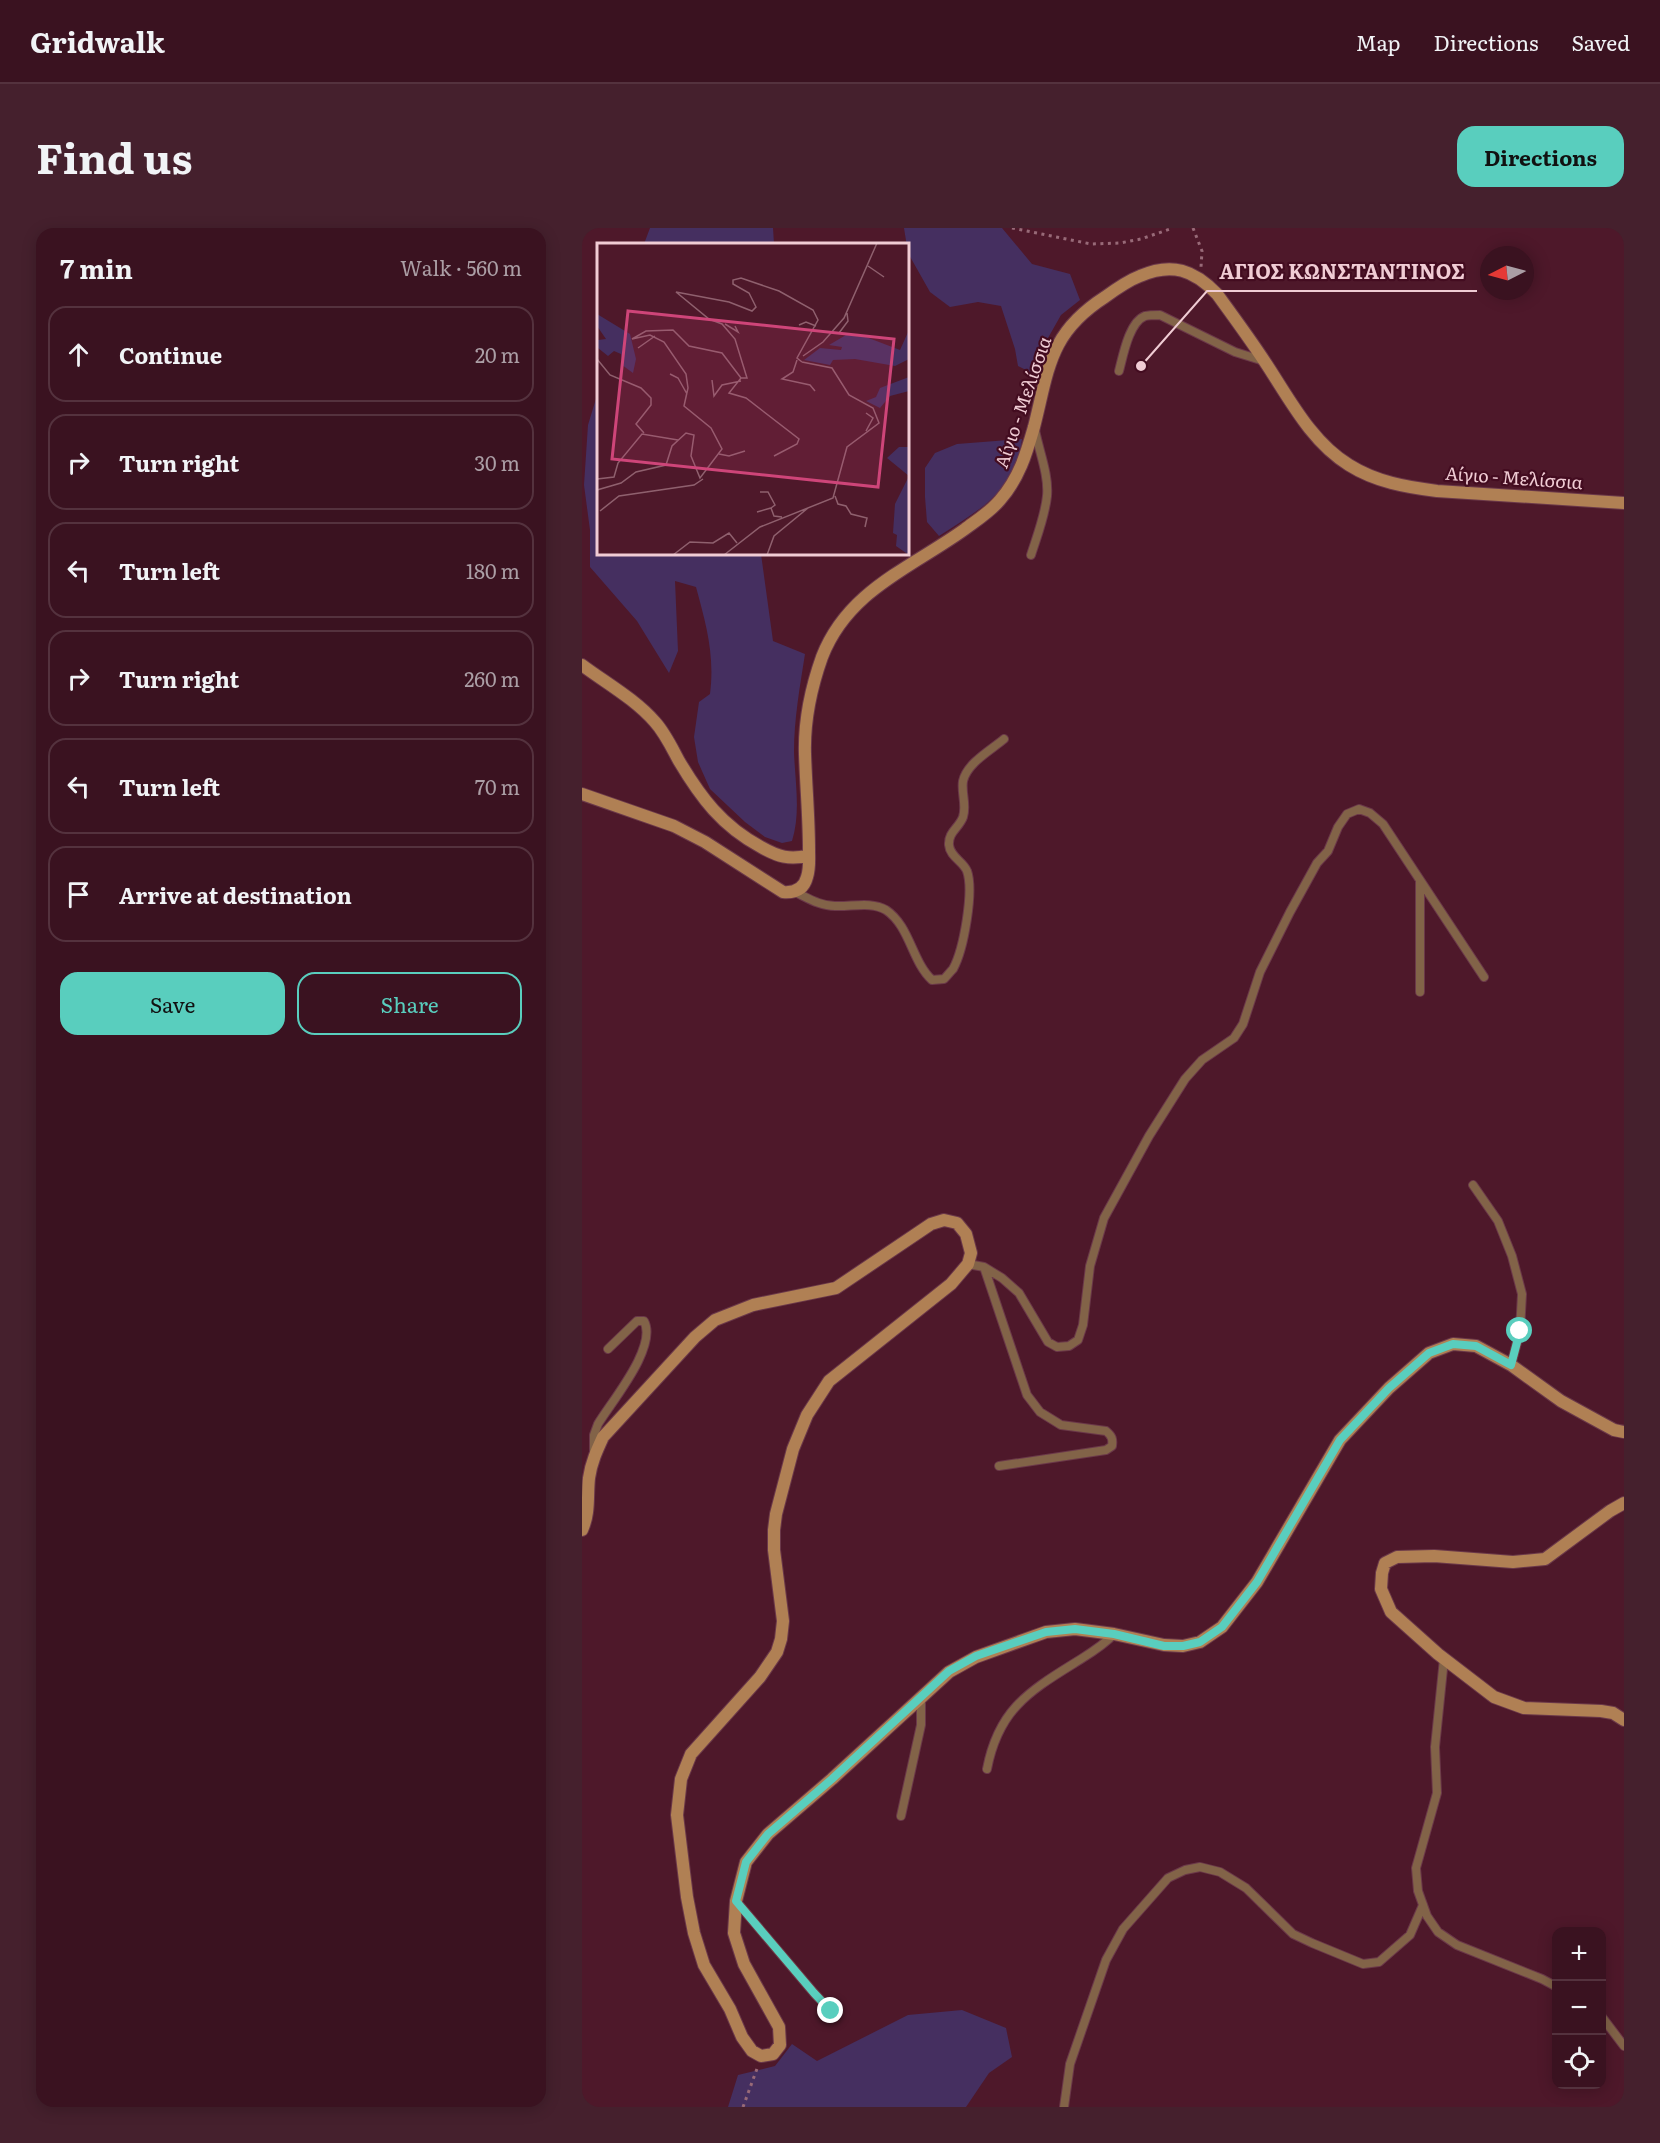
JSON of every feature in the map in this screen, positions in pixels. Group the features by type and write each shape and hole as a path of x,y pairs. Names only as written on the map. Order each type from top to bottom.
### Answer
{"main road":[{"name":"Αίγιο - Μελίσσια","path":"795,892 805,884 808,876 809,819 805,755 808,709 816,674 831,637 850,609 872,589 948,541 994,506 1019,473 1026,455 1050,364 1065,331 1081,314 1128,281 1155,270 1182,270 1200,278 1217,294 1296,409 1328,449 1371,477 1400,485 1437,490 1624,503"},
{"path":"582,665 651,717 700,793 733,830 775,855 792,858 809,855"},
{"path":"582,794 674,826 705,842 777,889 783,892 795,892"},
{"path":"582,1530 588,1510 589,1478 594,1455 603,1437 695,1337 715,1320 753,1305 836,1288 931,1224 944,1220 957,1223 966,1234 971,1253 968,1264 951,1284 829,1381 807,1415 793,1449 776,1514 774,1550 783,1621 777,1652 760,1677 691,1754 681,1779 676,1815 694,1933 704,1965 730,2009 742,2037 752,2051 761,2056 773,2054 780,2045 779,2027 744,1964 734,1934 736,1901 746,1862 768,1834 832,1779 949,1671 976,1656 1046,1632 1075,1629 1114,1634 1164,1646 1183,1646 1200,1642 1222,1627 1257,1582 1340,1440 1389,1388 1429,1353 1453,1344 1476,1346 1511,1365 1561,1401 1614,1430 1624,1432"},
{"path":"1624,1503 1610,1510 1545,1559 1513,1562 1434,1556 1397,1557 1385,1563 1382,1573 1382,1589 1391,1612 1444,1659 1494,1697 1524,1708 1601,1711 1613,1713 1624,1720"}],"lane":[{"path":"1119,371 1126,344 1136,322 1146,316 1160,315 1235,352 1264,361"},
{"path":"1031,555 1042,523 1047,495 1047,485 1034,425"},
{"path":"795,892 819,903 833,906 874,906 886,911 902,930 925,974 932,980 944,979 953,968 962,940 970,899 968,873 965,866 954,857 949,846 951,832 962,819 966,805 963,782 969,768 1004,739"},
{"path":"968,1264 984,1268 1002,1278 1019,1293 1048,1342 1057,1347 1069,1346 1078,1340 1083,1325 1090,1266 1104,1218 1149,1136 1185,1079 1202,1060 1234,1038 1242,1024 1260,972 1290,912 1317,864 1328,851 1338,827 1347,814 1359,809 1370,813 1383,824 1484,977"},
{"path":"1420,880 1420,992"},
{"path":"1473,1185 1498,1221 1512,1256 1522,1294 1520,1331 1511,1365"},
{"path":"984,1268 1027,1395 1040,1412 1060,1425 1106,1431 1113,1440 1112,1446 1106,1450 999,1466"},
{"path":"594,1455 594,1435 598,1424 637,1364 647,1329 644,1321 637,1321 608,1349"},
{"path":"987,1769 990,1751 1000,1727 1014,1706 1051,1678 1105,1644 1114,1634"},
{"path":"1444,1659 1435,1747 1437,1793 1416,1868 1418,1891 1427,1916 1438,1932 1456,1945 1552,1984"},
{"path":"902,1816 921,1725 921,1696"},
{"path":"1064,2107 1070,2064 1106,1960 1123,1929 1168,1878 1185,1870 1200,1867 1220,1872 1246,1888 1293,1934 1363,1964 1379,1962 1410,1935 1423,1905"},
{"path":"736,1901 831,2011"},
{"path":"1606,2023 1624,2046"}],"path":[{"path":"1012,228 1091,244 1120,243 1141,239 1173,228"},
{"path":"1193,228 1202,251 1200,278"},
{"path":"743,2107 761,2056"}],"shaded area":[{"path":"650,228 773,228 774,243 644,243"},
{"path":"904,228 1002,228 1032,264 1070,274 1080,300 1061,315 1044,345 1034,374 1018,366 1001,306 978,302 950,307 930,292 909,255 909,243 906,243"},
{"path":"597,395 597,555 761,555 773,641 805,654 795,727 797,808 792,841 782,843 765,837 745,822 710,789 698,762 694,737 699,702 710,694 711,666 706,627 696,587 675,581 678,651 669,673 637,621 590,567 590,530 584,485 588,425"},
{"path":"1022,439 1018,457 1004,486 981,508 939,536 927,522 925,497 925,468 935,453 957,444"},
{"path":"962,2010 1006,2028 1012,2057 989,2073 966,2107 728,2107 738,2075 775,2066 792,2044 817,2061 908,2015"}],"place":[{"name":"ΑΓΙΟΣ ΚΩΝΣΤΑΝΤΙΝΟΣ","path":"1141,366"}],"route":[{"path":"831,2011 736,1901 746,1862 768,1834 832,1779 949,1671 976,1656 1046,1632 1075,1629 1114,1634 1164,1646 1183,1646 1200,1642 1222,1627 1257,1582 1340,1440 1389,1388 1429,1353 1453,1344 1476,1346 1511,1365 1520,1331"}]}
